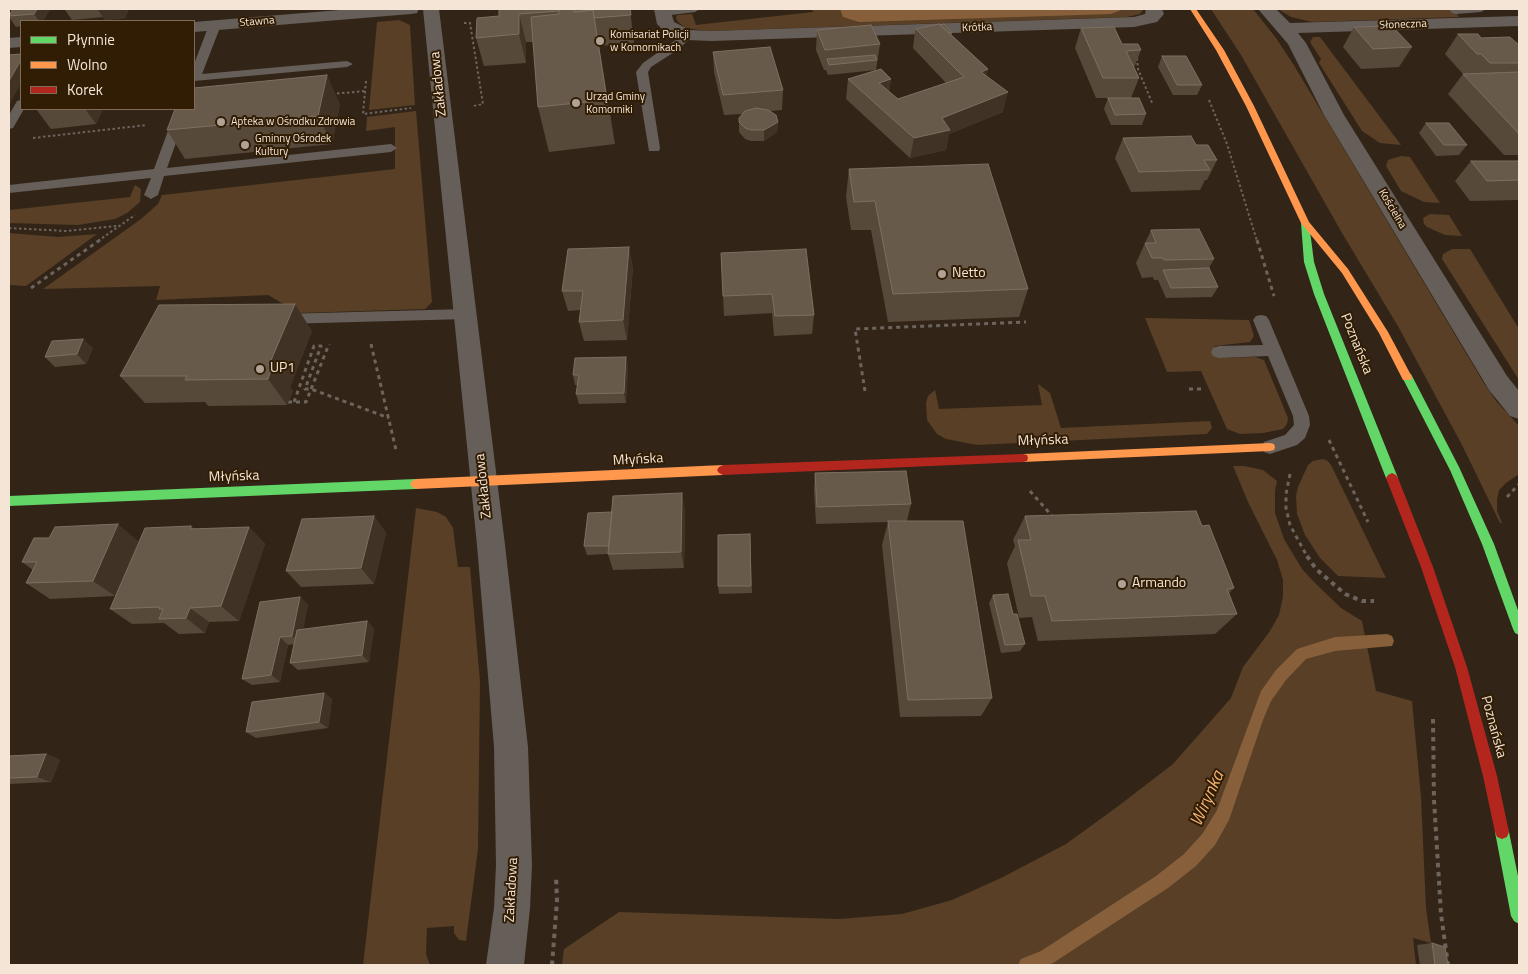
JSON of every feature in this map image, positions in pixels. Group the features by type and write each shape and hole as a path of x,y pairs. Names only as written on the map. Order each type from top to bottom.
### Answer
{"main road":[{"path":"1193,9 1220,50 1250,106 1305,223"},
{"name":"Poznańska","path":"1305,223 1345,271 1383,332 1421,403 1472,510 1502,581 1519,629"},
{"name":"Poznańska","path":"1305,223 1307,248 1319,294 1426,567 1461,667 1490,776 1519,916"},
{"name":"Młyńska","path":"9,501 1270,447"}],"street":[{"name":"Stawna","path":"195,27 411,9"},
{"name":"Zakładowa","path":"431,9 484,482 512,766 514,825 512,908 505,965"},
{"name":"Kościelna","path":"1266,9 1286,28 1297,43 1334,115 1498,383 1519,409"},
{"name":"Krótka","path":"662,11 666,24 672,29 687,35 711,36 1134,22 1144,21 1154,12"},
{"name":"Słoneczna","path":"1286,28 1519,21"}],"lane":[{"path":"662,11 695,9"},
{"path":"1454,9 1456,11 1481,9"},
{"path":"195,75 215,25"},
{"path":"654,148 642,72 646,65 675,47 687,35"},
{"path":"195,78 347,64"},
{"path":"9,125 20,106"},
{"path":"151,195 182,110"},
{"path":"9,189 391,148"},
{"path":"269,319 466,314"},
{"path":"1260,320 1301,416 1302,425 1298,433 1291,440 1270,447"},
{"path":"1219,352 1272,350"}],"path":[{"path":"463,15 464,24 470,23 482,104 469,106"},
{"path":"1134,22 1138,69 1153,105"},
{"path":"367,73 363,114 415,108"},
{"path":"1207,95 1227,144 1276,304"},
{"path":"32,131 28,138 177,122"},
{"path":"31,288 142,209 151,195"},
{"path":"9,228 66,231 120,226"},
{"path":"865,391 855,329 1026,322"},
{"path":"288,402 306,402 333,335"},
{"path":"371,343 389,418 396,458"},
{"path":"294,402 314,346 321,346 306,389 311,389 389,418"},
{"path":"1189,389 1202,389"},
{"path":"1326,434 1372,531"},
{"path":"1293,469 1286,494 1286,508 1290,525 1301,547 1316,569 1330,583 1362,601 1374,601"},
{"path":"1024,485 1058,521"},
{"path":"1433,713 1434,800 1441,914 1448,965"},
{"path":"552,965 557,901"}],"shaded area":[{"path":"812,9 1144,9 1140,14 1127,17 707,31 686,28 676,18 677,15 692,14 696,25 813,12"},
{"path":"840,9 1124,9 1111,14 859,22 843,17"},
{"path":"1211,9 1253,9 1276,38 1482,380 1496,401 1519,426 1519,474 1499,490 1497,500 1497,511 1502,523 1500,523 1462,445 1399,328 1342,233 1241,55"},
{"path":"1278,9 1454,9 1459,17 1312,22 1291,17"},
{"path":"399,20 410,25 415,105 369,110 377,22"},
{"path":"1313,37 1320,37 1401,145 1380,143 1362,131 1319,63 1321,59 1310,42"},
{"path":"416,111 432,302 425,309 299,313 268,295 156,300 160,286 43,289 141,219 158,204 162,195 395,169 395,127 366,131 367,117"},
{"path":"1401,156 1410,157 1440,203 1424,202 1401,191 1386,166 1388,160"},
{"path":"135,185 141,189 140,202 127,213 115,219 78,225 9,223 9,210 130,197"},
{"path":"1430,214 1449,215 1462,236 1445,235 1427,227 1424,224 1423,218"},
{"path":"9,233 58,237 97,234 26,286 9,285"},
{"path":"1452,249 1470,249 1519,329 1519,380 1442,259 1443,254"},
{"path":"1145,318 1249,320 1254,336 1250,342 1215,346 1220,358 1255,357 1264,360 1288,418 1287,424 1283,429 1263,433 1240,434 1227,429 1201,371 1167,372"},
{"path":"1038,384 1050,393 1061,428 1210,421 1212,428 1207,434 977,445 946,439 937,434 927,420 926,403 928,396 935,390 939,409 1042,405"},
{"path":"1323,459 1328,461 1332,467 1386,578 1338,576 1320,558 1305,535 1297,514 1296,496 1298,487 1308,465 1313,461"},
{"path":"1233,466 1263,470 1277,481 1275,513 1284,539 1302,569 1314,582 1341,608 1362,621 1376,691 1412,701 1421,797 1426,908 1431,943 1413,938 1416,965 562,965 564,949 619,912 839,919 902,914 952,900 1001,878 1066,844 1117,807 1173,764 1231,698 1243,667 1270,631 1279,615 1283,597 1283,580 1277,560 1248,502"},
{"path":"416,508 437,512 446,517 453,528 458,567 470,567 480,681 478,849 466,941 459,940 454,933 454,926 427,928 426,954 430,965 363,965"}],"building":[{"path":"13,9 37,9 34,14 9,16"},
{"path":"499,9 559,9 559,11 519,14 519,34 476,38 477,18 499,16"},
{"path":"559,9 574,9 574,12 593,10 607,100 538,107 531,17 559,14"},
{"path":"574,9 630,9 631,15 594,18 593,10 575,12"},
{"path":"939,24 988,69 981,72 1008,92 942,118 950,130 914,138 848,79 881,69 891,79 879,83 898,99 964,77 916,29"},
{"path":"944,24 952,33 949,33 940,25"},
{"path":"871,25 880,44 825,50 817,30"},
{"path":"1392,26 1412,47 1373,49 1354,27"},
{"path":"1114,27 1122,44 1138,44 1141,50 1126,51 1139,78 1103,78 1081,28"},
{"path":"1458,34 1478,34 1481,38 1510,37 1519,45 1519,63 1490,63 1481,54 1477,54"},
{"path":"770,47 783,90 723,95 713,52"},
{"path":"20,54 20,62 9,81 9,55"},
{"path":"875,55 877,60 829,65 827,59"},
{"path":"1162,56 1186,56 1202,85 1177,85"},
{"path":"1519,72 1519,134 1463,74"},
{"path":"327,75 318,116 167,130 175,110 195,110 195,88"},
{"path":"1108,98 1139,98 1146,114 1115,115"},
{"path":"756,108 768,110 776,115 778,122 764,130 745,128 739,122 739,118 745,111"},
{"path":"1426,123 1449,123 1467,145 1444,145"},
{"path":"1191,136 1196,145 1208,145 1217,160 1204,160 1210,170 1139,172 1123,138"},
{"path":"1471,161 1519,161 1519,180 1487,181"},
{"name":"Netto","path":"988,164 1028,289 893,294 875,201 854,202 849,169"},
{"path":"1199,229 1214,259 1164,260 1163,258 1152,258 1145,243 1156,243 1151,230"},
{"path":"629,247 623,320 579,322 583,291 562,291 568,249"},
{"path":"806,249 814,315 775,316 772,294 723,296 721,253"},
{"path":"1209,268 1218,287 1171,288 1163,270"},
{"path":"295,304 269,365 273,364 268,379 185,380 187,376 120,376 159,305"},
{"path":"83,339 77,354 45,357 52,341"},
{"path":"626,357 624,393 576,394 579,375 573,375 575,358"},
{"path":"906,471 911,504 817,507 815,473"},
{"path":"682,493 681,552 608,554 613,496"},
{"path":"1196,511 1202,526 1209,525 1234,588 1227,589 1237,614 1052,621 1045,596 1031,596 1018,540 1031,540 1025,516"},
{"path":"612,512 609,546 584,546 588,513"},
{"path":"374,516 361,568 286,571 302,519"},
{"path":"888,521 963,521 992,698 908,700"},
{"path":"118,524 93,581 26,583 37,562 22,562 34,538 49,538 55,527"},
{"path":"191,526 190,529 249,527 221,606 190,608 186,618 159,619 163,609 159,609 160,607 110,609 145,528"},
{"path":"750,534 751,586 718,586 718,535"},
{"path":"1008,594 1013,614 1017,614 1025,644 1005,645 993,595"},
{"path":"300,597 292,636 280,637 271,675 242,679 260,602"},
{"path":"367,621 362,655 290,663 297,630"},
{"path":"324,693 319,722 246,732 252,702"},
{"path":"46,754 37,777 9,778 9,756"},
{"path":"1432,943 1445,947 1448,965 1435,965"}],"waterway":[{"name":"Wirynka","path":"1027,965 1047,957 1162,882 1190,860 1209,839 1223,814 1266,696 1281,675 1302,654 1335,644 1387,641"}],"traffic: fast":[{"path":"1305,223 1309,262 1319,294 1392,478"},
{"path":"1407,377 1455,470 1488,544 1519,629"},
{"path":"9,501 416,484"},
{"path":"1502,832 1519,916"}],"traffic: slow":[{"path":"1193,9 1220,50 1250,106 1305,223 1345,271 1383,332 1407,377"},
{"path":"1023,458 1270,447"},
{"path":"416,484 723,470"}],"traffic: jam":[{"path":"723,470 1023,458"},
{"path":"1392,478 1427,567 1461,667 1490,776 1502,832"}],"place":[{"name":"Komisariat Policji w Komornikach","path":"600,41"},
{"name":"Urząd Gminy Komorniki","path":"576,103"},
{"name":"Apteka w Ośrodku Zdrowia","path":"221,122"},
{"name":"Gminny Ośrodek Kultury","path":"245,145"},
{"name":"Netto","path":"942,274"},
{"name":"UP1","path":"260,369"},
{"name":"Armando","path":"1122,584"}]}
